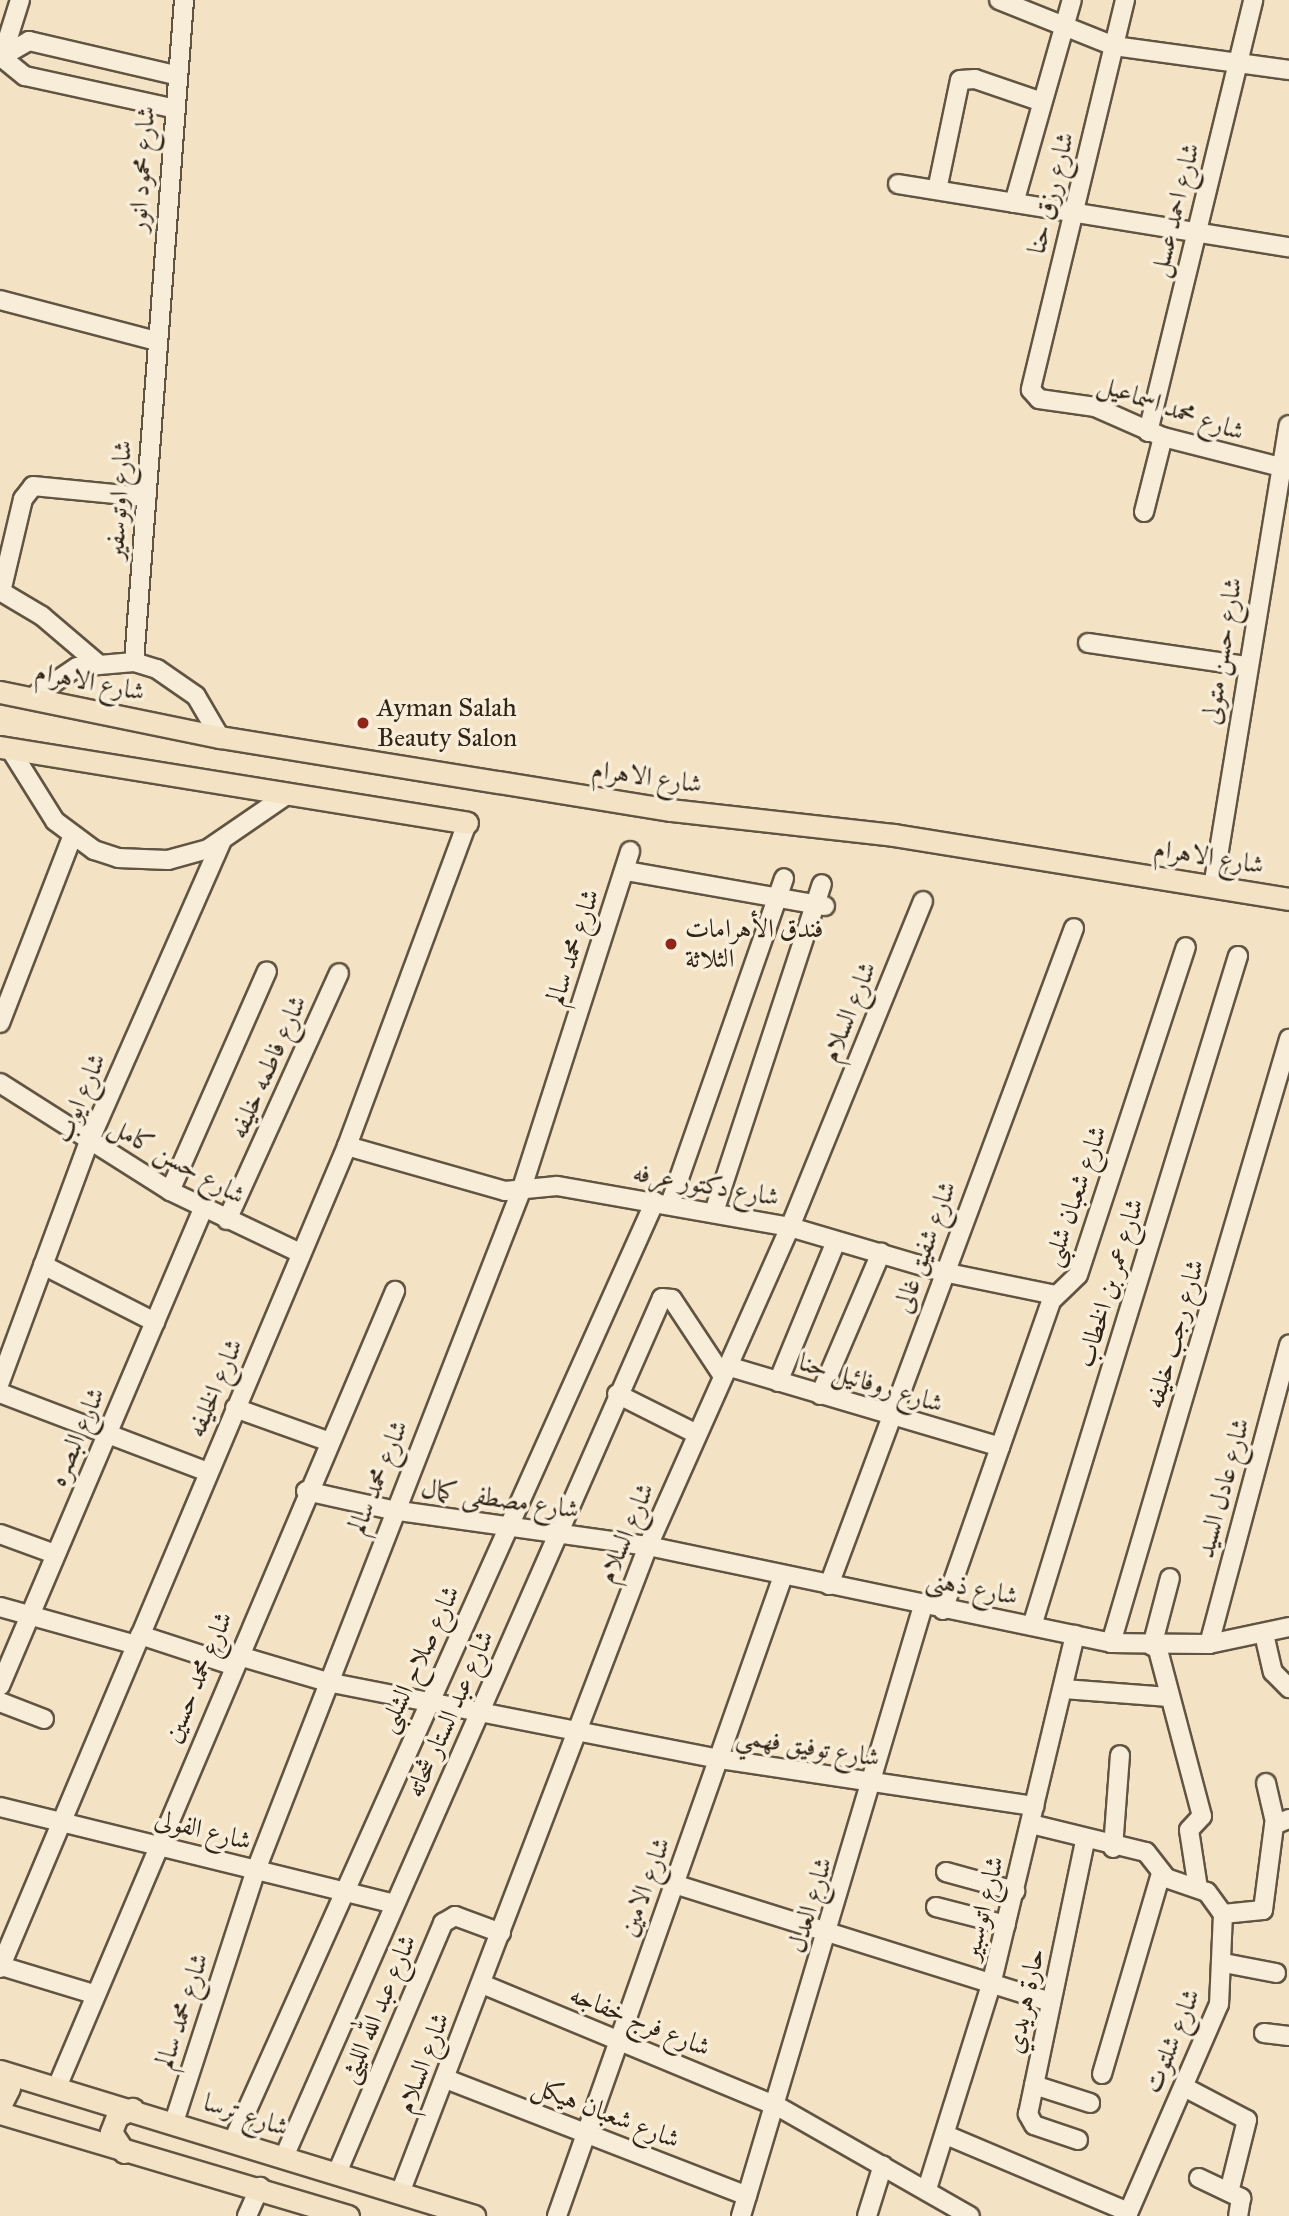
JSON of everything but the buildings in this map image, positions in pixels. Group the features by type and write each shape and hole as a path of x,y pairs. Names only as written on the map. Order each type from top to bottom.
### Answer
{"main road":[{"name":"شارع الاهرام","path":"0,692 220,737 671,810 894,835 1289,899"},
{"path":"5,748 467,823"},
{"path":"0,2072 9,2088 0,2106"},
{"name":"شارع ترسا","path":"0,2072 132,2109 474,2216"},
{"path":"124,2152 111,2132 117,2116 132,2109"},
{"path":"0,2113 124,2152 260,2187 335,2214"}],"street":[{"path":"1,59 20,0"},
{"name":"شارع محمود انور","path":"156,341 174,75 184,0"},
{"path":"999,0 1064,30 1114,46 1289,70"},
{"path":"1014,203 1072,0"},
{"name":"شارع رزق حنا","path":"1036,397 1031,386 1125,0"},
{"name":"شارع احمد عسل","path":"1144,512 1155,434 1196,232 1253,0"},
{"path":"1,59 29,41 174,75"},
{"path":"1,59 25,76 172,108"},
{"path":"937,190 960,80 970,78 1042,102"},
{"path":"898,184 1289,247"},
{"path":"0,300 156,341"},
{"name":"شارع اوتوسفير","path":"134,662 156,341"},
{"name":"شارع محمد اسماعيل","path":"1036,397 1095,407 1155,434 1284,468"},
{"name":"شارع حسن متولى","path":"1213,887 1245,666 1284,468 1289,425"},
{"path":"96,662 1,591 23,499 33,486 146,497"},
{"path":"1088,642 1245,666"},
{"path":"31,698 60,675 96,662 134,662 157,669 196,696 220,737"},
{"path":"5,748 32,793 72,837 94,850 143,862 192,854 222,840 288,794"},
{"name":"شارع الخليفه","path":"0,1967 347,1146 467,823"},
{"path":"0,1023 72,837"},
{"name":"شارع ايوب","path":"0,1382 89,1142 222,840"},
{"name":"شارع محمد سالم","path":"174,2122 256,1870 392,1510 521,1191 626,871 630,851"},
{"path":"626,871 820,905"},
{"name":"شارع صلاح الشلبى","path":"233,2141 426,1703 663,1203 785,878"},
{"path":"714,1212 820,905 822,884"},
{"name":"شارع السلام","path":"400,2193 482,1984 574,1732 648,1546 790,1227 922,901"},
{"name":"شارع شفيق غالى","path":"829,1585 943,1272 1074,928"},
{"name":"شارع شعبان شلبى","path":"943,1610 1055,1294 1078,1275 1186,947"},
{"name":"شارع عمر بن الخطاب","path":"1032,1626 1238,956"},
{"path":"170,1191 267,971"},
{"name":"شارع فاطمه خليفه","path":"227,1220 339,973"},
{"name":"شارع رجب خليفه","path":"1111,1643 1289,1039"},
{"name":"شارع حسن كامل","path":"0,1083 170,1191 300,1253"},
{"name":"شارع دكتور عرفه","path":"347,1146 521,1191 557,1186 790,1227 943,1272 1055,1294"},
{"name":"شارع البصره","path":"0,1686 203,1209"},
{"path":"778,1382 836,1241"},
{"path":"820,1395 881,1253"},
{"path":"43,1265 155,1322"},
{"name":"شارع محمد حسين","path":"57,2087 234,1660 327,1441 395,1291"},
{"name":"شارع عبد الستار شحاته","path":"284,2157 560,1533 658,1301 666,1296 725,1371"},
{"name":"شارع عادل السيد","path":"1209,1644 1289,1345"},
{"name":"شارع روفائيل حنا","path":"725,1371 778,1382 891,1418 1000,1447"},
{"path":"0,1393 208,1472"},
{"path":"617,1394 697,1434"},
{"path":"235,1408 327,1441"},
{"name":"شارع مصطفى كمال","path":"306,1491 392,1510 648,1546"},
{"path":"0,1534 55,1554"},
{"name":"شارع ذهنى","path":"648,1546 923,1606 1111,1643 1155,1646 1209,1644 1289,1627"},
{"name":"شارع الامين","path":"557,2216 783,1576"},
{"path":"1170,1578 1155,1646 1202,1816 1189,1830 1198,1888 1223,1914 1263,1910 1282,1820 1266,1783"},
{"name":"شارع العدل","path":"741,2216 777,2106 873,1785 923,1606"},
{"name":"شارع توفيق فهمي","path":"0,1607 29,1616 478,1714 1033,1815 1085,1841 1153,1855 1161,1874 1198,1888"},
{"path":"1264,1634 1273,1672 1289,1688"},
{"name":"شارع اتوسبير","path":"927,2189 992,1985 1075,1635"},
{"path":"1063,1689 1170,1697"},
{"path":"0,1702 44,1719"},
{"path":"1113,1848 1120,1755"},
{"name":"شارع الفولى","path":"0,1807 394,1904"},
{"name":"حارة هريدي","path":"1078,2140 1029,2120 1085,1841"},
{"path":"946,1872 1015,1891"},
{"path":"1102,2074 1161,1874"},
{"path":"674,1884 1051,2002"},
{"path":"936,1907 1006,1925"},
{"name":"شارع شلتوت","path":"1132,2213 1219,2004 1224,1963 1223,1914"},
{"name":"شارع عبد الله الليثى","path":"337,2173 443,1923 455,1916 500,1933"},
{"path":"1224,1963 1276,1973"},
{"path":"0,1967 94,1994"},
{"name":"شارع فرج خفاجه","path":"482,1984 777,2106 927,2189 966,2215"},
{"path":"1264,2033 1289,2036"},
{"name":"شارع شعبان هيكل","path":"446,2079 747,2196"},
{"path":"1034,2085 1090,2103"},
{"path":"1184,2087 1246,2116 1229,2192"},
{"path":"946,2135 1132,2213"},
{"path":"867,2216 883,2165"},
{"path":"1199,2178 1241,2198 1238,2216"},
{"path":"247,2216 260,2187"}],"place":[{"name":"Ayman Salah Beauty Salon","path":"363,723"},
{"name":"فندق الأهرامات الثلاثة","path":"671,944"}]}
